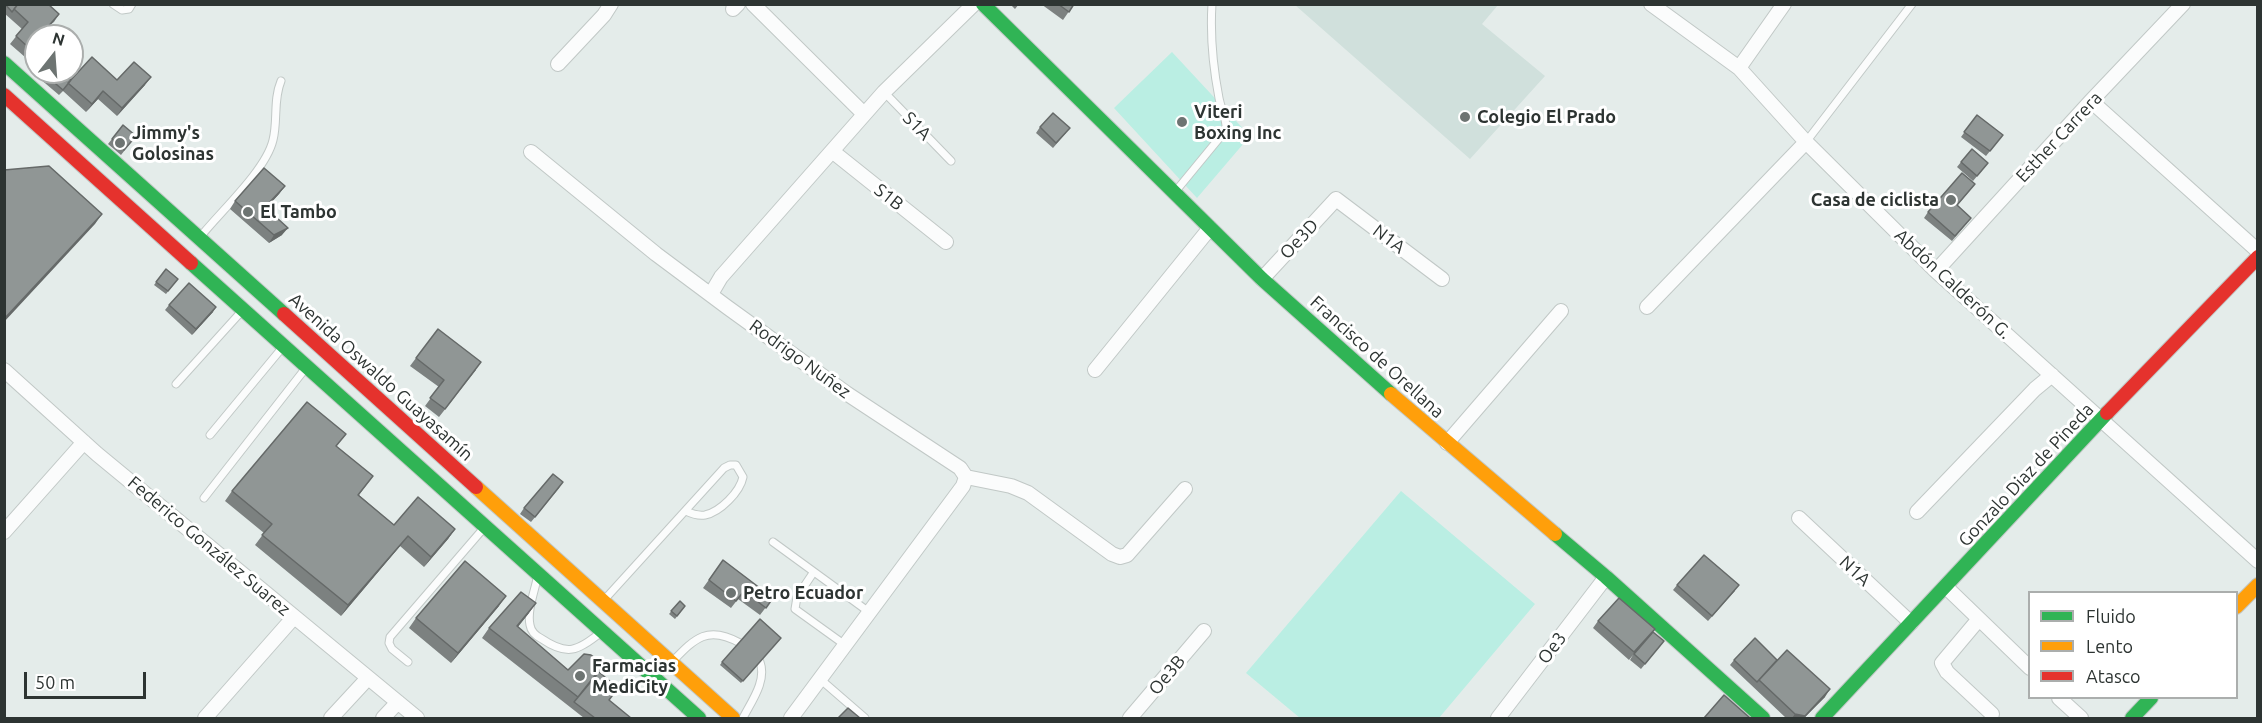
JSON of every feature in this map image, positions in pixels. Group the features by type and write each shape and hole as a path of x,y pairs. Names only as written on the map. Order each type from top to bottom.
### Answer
{"main road":[{"name":"Francisco de Orellana","path":"983,4 1262,279 1447,443 1606,577 1763,718"},
{"name":"Avenida Oswaldo Guayasamín","path":"4,63 733,718"},
{"path":"4,95 699,718"},
{"name":"Gonzalo Diaz de Pineda","path":"1822,718 2101,420 2258,257"},
{"path":"2238,605 2258,585"},
{"path":"2132,718 2150,699"}],"street":[{"path":"558,64 604,15 611,4"},
{"path":"753,4 864,114"},
{"path":"711,294 721,277 864,114 974,4"},
{"name":"Abdón Calderón G.","path":"1651,4 1738,68 1806,142 1936,271 2258,561"},
{"path":"1738,68 1784,4"},
{"name":"Esther Carrera","path":"1936,271 2183,4"},
{"path":"2091,101 2258,251"},
{"path":"1647,307 1806,142"},
{"name":"S1B","path":"832,151 946,242"},
{"name":"Rodrigo Nuñez","path":"531,152 656,254 846,393 960,468 966,477"},
{"name":"Oe3D","path":"1262,279 1336,199"},
{"name":"N1A","path":"1336,199 1442,279"},
{"path":"1095,370 1210,228"},
{"path":"1447,443 1561,311"},
{"name":"Federico González Suarez","path":"4,370 84,442 417,718"},
{"path":"1917,512 2035,389 2052,375"},
{"path":"4,532 84,442"},
{"path":"791,718 963,486 966,477 1011,486 1028,493 1112,554 1120,556 1127,555 1185,489"},
{"name":"N1A","path":"1799,518 1911,623"},
{"name":"Oe3","path":"1498,718 1606,577"},
{"path":"1946,587 2028,666"},
{"path":"205,718 294,617"},
{"path":"1979,619 1942,663 1947,672 1992,714"},
{"name":"Oe3B","path":"1130,718 1204,631"},
{"path":"331,718 368,678"},
{"path":"2061,699 2081,718"},
{"path":"383,718 398,702"}],"lane":[{"path":"113,4 122,10 129,9 132,4"},
{"path":"1174,194 1226,130 1212,53 1212,4"},
{"path":"1806,142 1912,4"},
{"path":"199,238 259,169 268,154 273,140 276,93 281,81"},
{"name":"S1A","path":"884,92 951,161"},
{"path":"176,384 243,310"},
{"path":"210,435 284,346"},
{"path":"204,498 306,367"},
{"path":"603,602 724,468 736,465 743,477 742,482 724,503 704,516 686,512"},
{"path":"408,662 392,649 388,643 390,637 485,527"},
{"path":"773,542 869,612"},
{"path":"538,573 529,616 530,627 535,635 554,647 566,650 578,648 603,631"},
{"path":"813,573 797,597 795,609 845,645"},
{"path":"671,663 698,638 712,634 728,636 740,643"},
{"path":"743,718 761,677 763,669 760,662"},
{"path":"820,679 865,718"}],"shaded area":[{"name":"Colegio El Prado","path":"1295,5 1498,5 1482,24 1545,76 1470,159"}],"green space":[{"name":"Viteri Boxing Inc","path":"1172,52 1250,136 1197,198 1114,108"},
{"path":"1401,491 1535,604 1439,718 1300,718 1246,673"}],"building":[{"path":"5,4 18,4 12,12"},
{"path":"18,4 48,4 59,14 50,24 26,24 28,22 14,9"},
{"path":"1058,4 1074,4 1069,12"},
{"path":"24,27 24,43 16,36"},
{"path":"92,57 117,80 134,62 151,77 122,108 103,91 92,104 69,84 84,84 84,66"},
{"path":"56,84 68,84 63,90"},
{"path":"1053,113 1070,128 1056,143 1040,127"},
{"path":"1977,115 2003,135 1990,151 1964,132"},
{"path":"123,125 136,136 124,150 112,139"},
{"path":"1972,149 1988,163 1977,176 1961,162"},
{"path":"49,166 102,214 4,319 4,170"},
{"name":"El Tambo","path":"264,168 285,186 265,207 288,228 274,235 235,201"},
{"name":"Casa de ciclista","path":"1962,173 1975,184 1957,205 1971,218 1955,236 1928,212"},
{"path":"166,269 178,279 168,291 156,282"},
{"path":"189,283 216,307 196,329 169,305"},
{"path":"438,329 481,362 445,409 430,398 444,380 416,358"},
{"path":"307,402 346,434 336,446 373,476 358,495 394,525 418,497 455,529 431,557 408,536 348,605 262,535 272,524 232,491"},
{"path":"553,474 563,482 535,517 524,508"},
{"path":"1704,555 1739,585 1712,616 1677,585"},
{"path":"723,560 773,598 766,608 744,591 736,601 709,580"},
{"path":"465,561 506,596 458,653 416,618"},
{"path":"521,592 536,603 517,626 568,670 584,654 591,655 604,664 578,697 489,628"},
{"path":"1619,598 1655,629 1634,652 1598,621"},
{"path":"680,601 685,606 677,616 671,611"},
{"name":"Petro Ecuador","path":"760,619 781,638 743,681 722,662"},
{"path":"1653,632 1664,641 1645,664 1634,654"},
{"path":"1755,638 1777,660 1757,682 1734,660"},
{"path":"1787,650 1830,689 1805,716 1795,714 1759,680"},
{"path":"599,672 618,688 609,700 631,718 595,718 574,702"},
{"path":"1724,695 1750,718 1704,718"},
{"path":"848,708 860,718 838,718"}],"traffic: fast":[{"path":"983,4 1262,279 1391,394"},
{"path":"4,63 284,314"},
{"path":"191,263 699,718"},
{"path":"1822,718 2107,413"},
{"path":"1555,534 1763,718"},
{"path":"2132,718 2150,699"}],"traffic: slow":[{"path":"1391,394 1555,534"},
{"path":"476,487 733,718"},
{"path":"2238,605 2258,585"}],"traffic: jam":[{"path":"4,95 191,263"},
{"path":"2107,413 2258,257"},
{"path":"284,314 476,487"}],"place":[{"name":"Colegio El Prado","path":"1465,117"},
{"name":"Viteri Boxing Inc","path":"1182,122"},
{"name":"Jimmy's Golosinas","path":"120,143"},
{"name":"Casa de ciclista","path":"1951,200"},
{"name":"El Tambo","path":"248,212"},
{"name":"Petro Ecuador","path":"731,593"},
{"name":"Farmacias MediCity","path":"580,676"}]}
